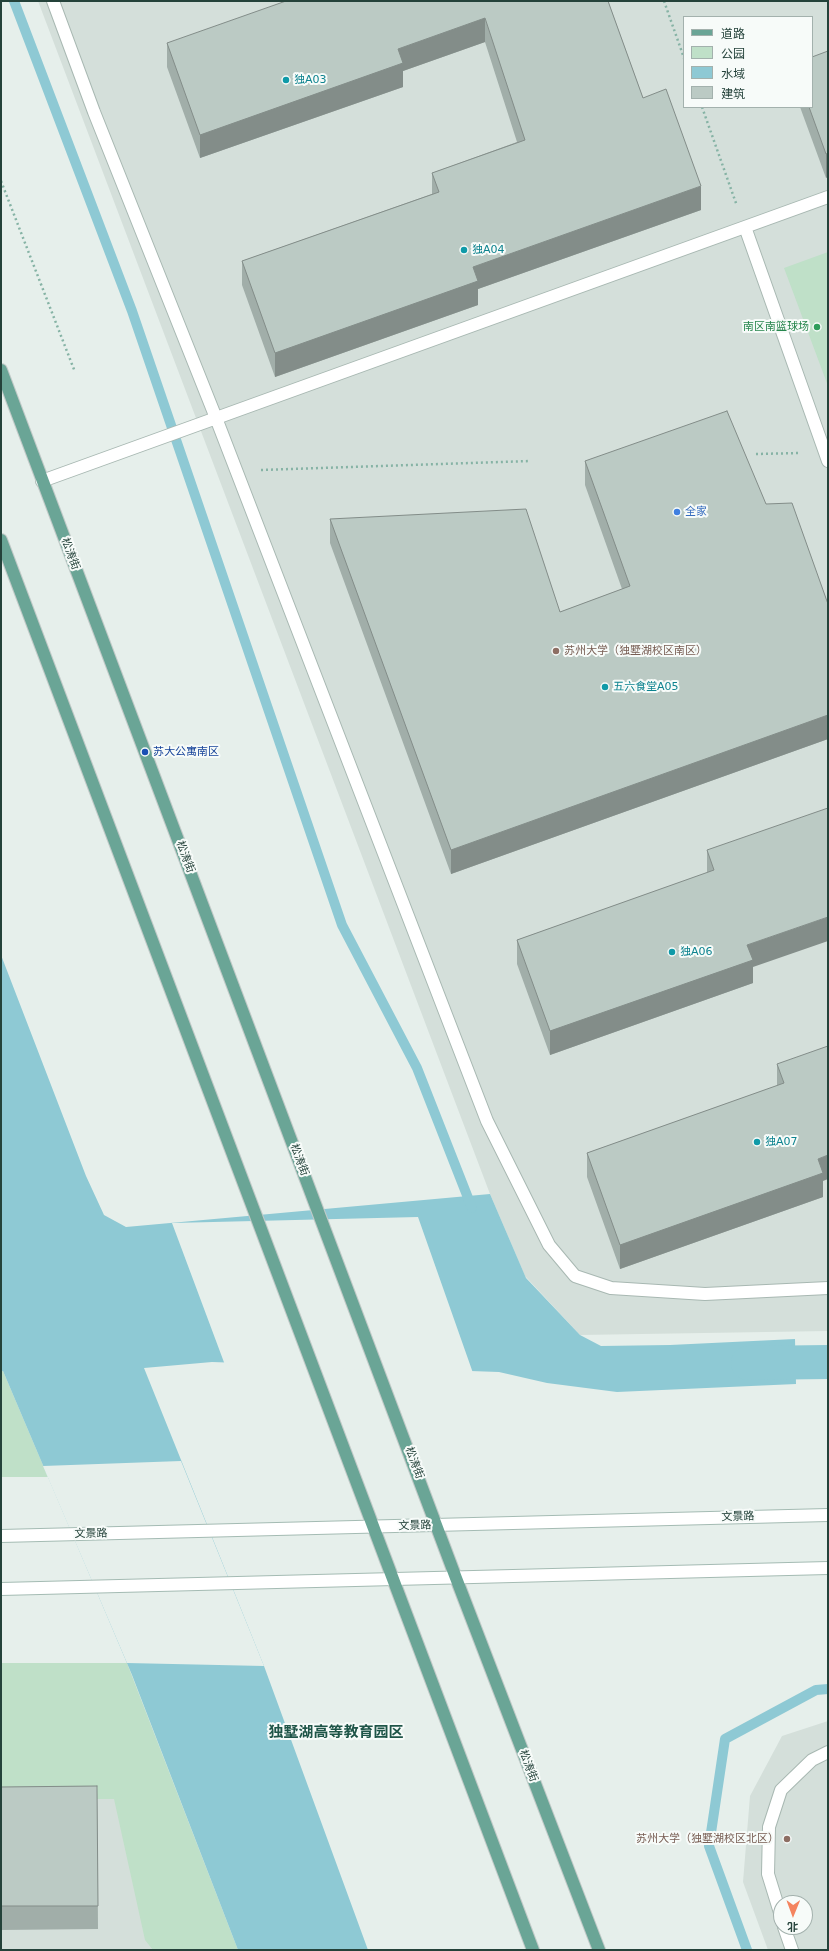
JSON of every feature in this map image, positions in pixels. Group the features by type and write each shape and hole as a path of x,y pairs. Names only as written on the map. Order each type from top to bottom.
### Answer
{"main road":[{"path":"53,1 94,112 216,418 486,1121 549,1245 575,1276 611,1288 705,1294 828,1288"},
{"path":"42,481 828,197"},
{"path":"745,227 826,456"},
{"name":"松涛街","path":"1,370 456,1578 599,1950"},
{"path":"1,540 533,1950"},
{"name":"文景路","path":"1,1536 373,1528 828,1515"},
{"path":"1,1590 828,1568"},
{"path":"774,1895 768,1874 769,1828 781,1790 812,1760 828,1752"},
{"path":"787,1935 792,1950"}],"path":[{"path":"664,1 683,55"},
{"path":"702,108 745,227"},
{"path":"1,181 75,372"},
{"path":"756,454 826,456"},
{"path":"236,470 530,461"}],"shaded area":[{"name":"苏州大学（独墅湖校区南区）","path":"38,1 828,1 828,1331 580,1335 525,1276 490,1194"},
{"path":"102,1670 198,1950 1,1950 1,1671"},
{"name":"苏州大学（独墅湖校区北区）","path":"828,1721 828,1950 768,1950 743,1882 750,1796 782,1736"}],"green space":[{"name":"南区南篮球场","path":"828,252 828,386 784,268"},
{"path":"1,1371 3,1371 48,1477 1,1477"},
{"path":"1,1663 127,1663 238,1950 153,1950 145,1940 114,1799 1,1799"}],"water":[{"path":"1,955 86,1176 104,1215 126,1227 490,1194 526,1278 580,1335 601,1346 670,1345 795,1339 796,1384 617,1392 547,1383 499,1372 212,1362 144,1368 264,1666 368,1950 238,1950 132,1675 3,1371 1,1371"}],"pier":[{"path":"418,1217 473,1373 225,1365 172,1223"},
{"path":"181,1461 264,1666 127,1663 43,1466"}],"building":[{"path":"286,1 608,1 643,98 666,89 701,186 473,267 478,281 275,353 242,261 439,192 432,173 525,140 485,18 398,49 403,63 200,135 167,43"},
{"path":"828,51 828,153 826,154 809,108 813,108 813,57"},
{"name":"五六食堂A05","path":"727,411 766,504 792,503 828,604 828,715 451,850 330,519 526,509 560,612 630,586 585,461"},
{"name":"独A06","path":"828,808 828,917 747,945 753,960 550,1031 517,940 714,870 707,850"},
{"name":"独A07","path":"828,1046 828,1155 818,1159 823,1173 620,1245 587,1153 784,1083 777,1064"},
{"path":"97,1786 98,1906 1,1906 1,1787"}],"waterway":[{"path":"14,1 132,311 342,925 417,1068 472,1208"},
{"path":"748,1363 828,1362"},
{"path":"747,1950 709,1846 725,1739 816,1690 828,1689"}],"place":[{"name":"独A03","path":"286,80"},
{"name":"独A04","path":"464,250"},
{"name":"南区南篮球场","path":"817,327"},
{"name":"全家","path":"677,512"},
{"name":"苏州大学（独墅湖校区南区）","path":"556,651"},
{"name":"五六食堂A05","path":"605,687"},
{"name":"苏大公寓南区","path":"145,752"},
{"name":"独A06","path":"672,952"},
{"name":"独A07","path":"757,1142"},
{"name":"苏州大学（独墅湖校区北区）","path":"787,1839"}],"district":[{"name":"独墅湖高等教育园区","path":"336,1733"}]}
